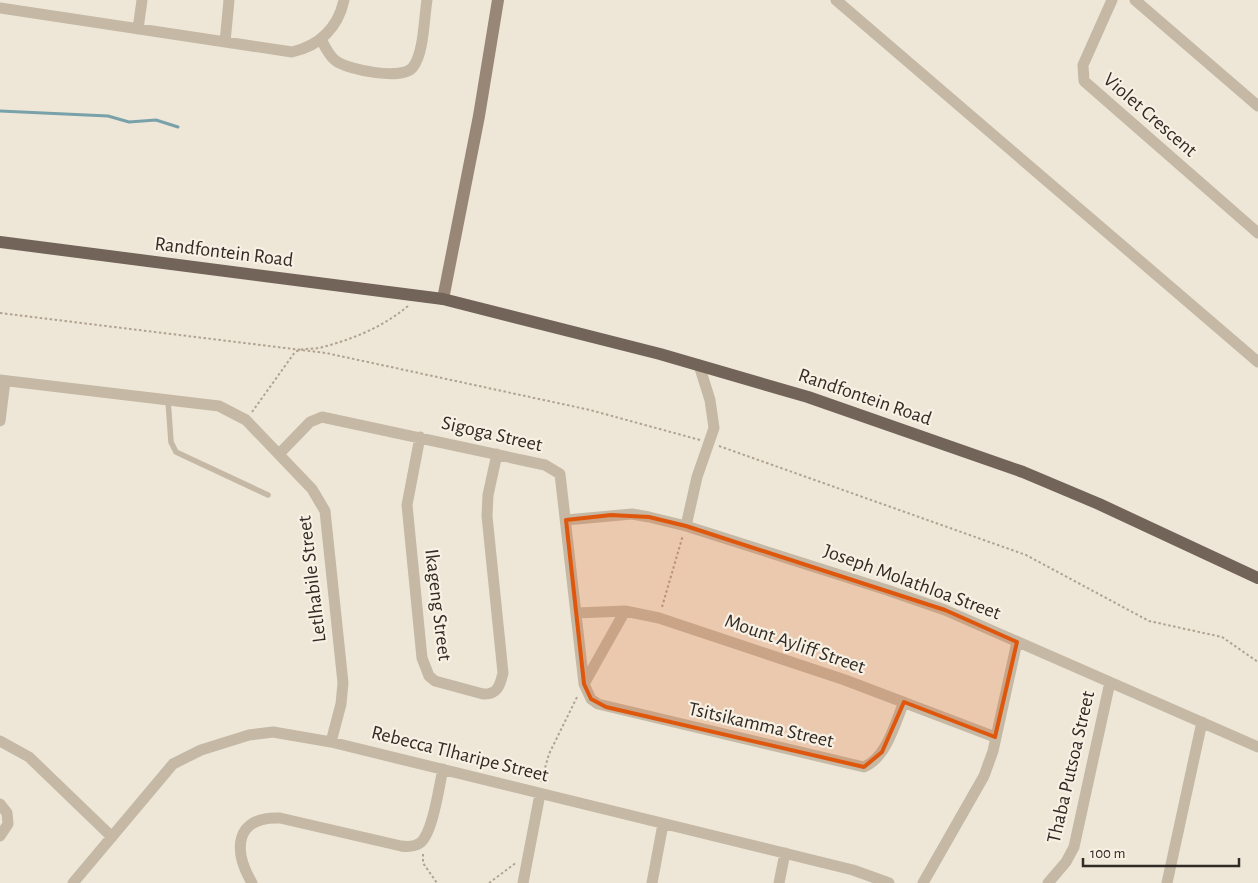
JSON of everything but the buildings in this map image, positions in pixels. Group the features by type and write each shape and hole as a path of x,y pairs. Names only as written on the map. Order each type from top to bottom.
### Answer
{"main road":[{"name":"Randfontein Road","path":"0,242 444,299 699,365 808,397 1023,472 1108,508 1258,578"}],"street":[{"path":"138,29 142,0"},
{"path":"225,42 229,0"},
{"path":"0,8 292,52 301,50 322,39 334,26 342,12 344,0"},
{"path":"322,39 330,56 341,64 388,74 403,74 409,71 417,60 427,0"},
{"path":"444,299 479,116 498,0"},
{"path":"836,0 1255,359"},
{"name":"Violet Crescent","path":"1112,0 1083,65 1084,81 1258,233"},
{"path":"1134,0 1258,106"},
{"path":"686,526 692,495 714,423 699,365"},
{"path":"0,421 2,381"},
{"name":"Letlhabile Street","path":"2,381 219,406 246,420 312,489 325,511 343,683 341,704 331,742"},
{"name":"Sigoga Street","path":"279,454 310,422 322,417 545,465 557,470 560,474 566,520 584,684"},
{"name":"Ikageng Street","path":"420,437 407,505 424,663 429,676 435,681 491,695 495,692 503,673 487,516 488,495 496,454"},
{"name":"Joseph Molathloa Street","path":"566,520 632,514 686,526 945,610 1258,747"},
{"path":"584,684 625,611"},
{"name":"Mount Ayliff Street","path":"577,613 625,611 659,618 845,680 995,737"},
{"path":"923,883 984,776 1017,642"},
{"name":"Thaba Putsoa Street","path":"1048,883 1066,862 1074,847 1110,682"},
{"name":"Tsitsikamma Street","path":"584,684 591,699 606,707 864,767 873,763 882,752 904,702"},
{"path":"1167,883 1202,722"},
{"name":"Rebecca Tlharipe Street","path":"73,883 165,772 192,753 263,733 286,733 331,742 784,853 866,874 889,883"},
{"path":"0,740 30,757 112,837"},
{"path":"252,883 239,845 240,837 249,825 267,818 280,818 401,846 410,847 422,842 429,830 443,769"},
{"path":"523,883 540,794"},
{"path":"0,804 7,813 8,824 0,836"},
{"path":"652,883 663,824"},
{"path":"779,883 784,853"}],"lane":[{"path":"168,400 171,442 176,452 268,495"}],"path":[{"path":"246,420 293,354 298,350 319,348 363,333 393,318 419,296"},
{"path":"0,313 326,353 590,410 709,443 1026,555 1149,621 1222,636 1258,662"},
{"path":"659,618 686,526"},
{"path":"540,794 548,754 584,684"},
{"path":"422,842 424,863 437,883"},
{"path":"489,883 528,854"}],"highlighted area":[{"path":"611,515 649,517 686,526 945,610 1017,642 995,737 904,702 882,752 864,767 606,707 591,699 584,684 566,520"}],"waterway":[{"path":"0,111 108,116 129,122 156,120 178,127"}]}
